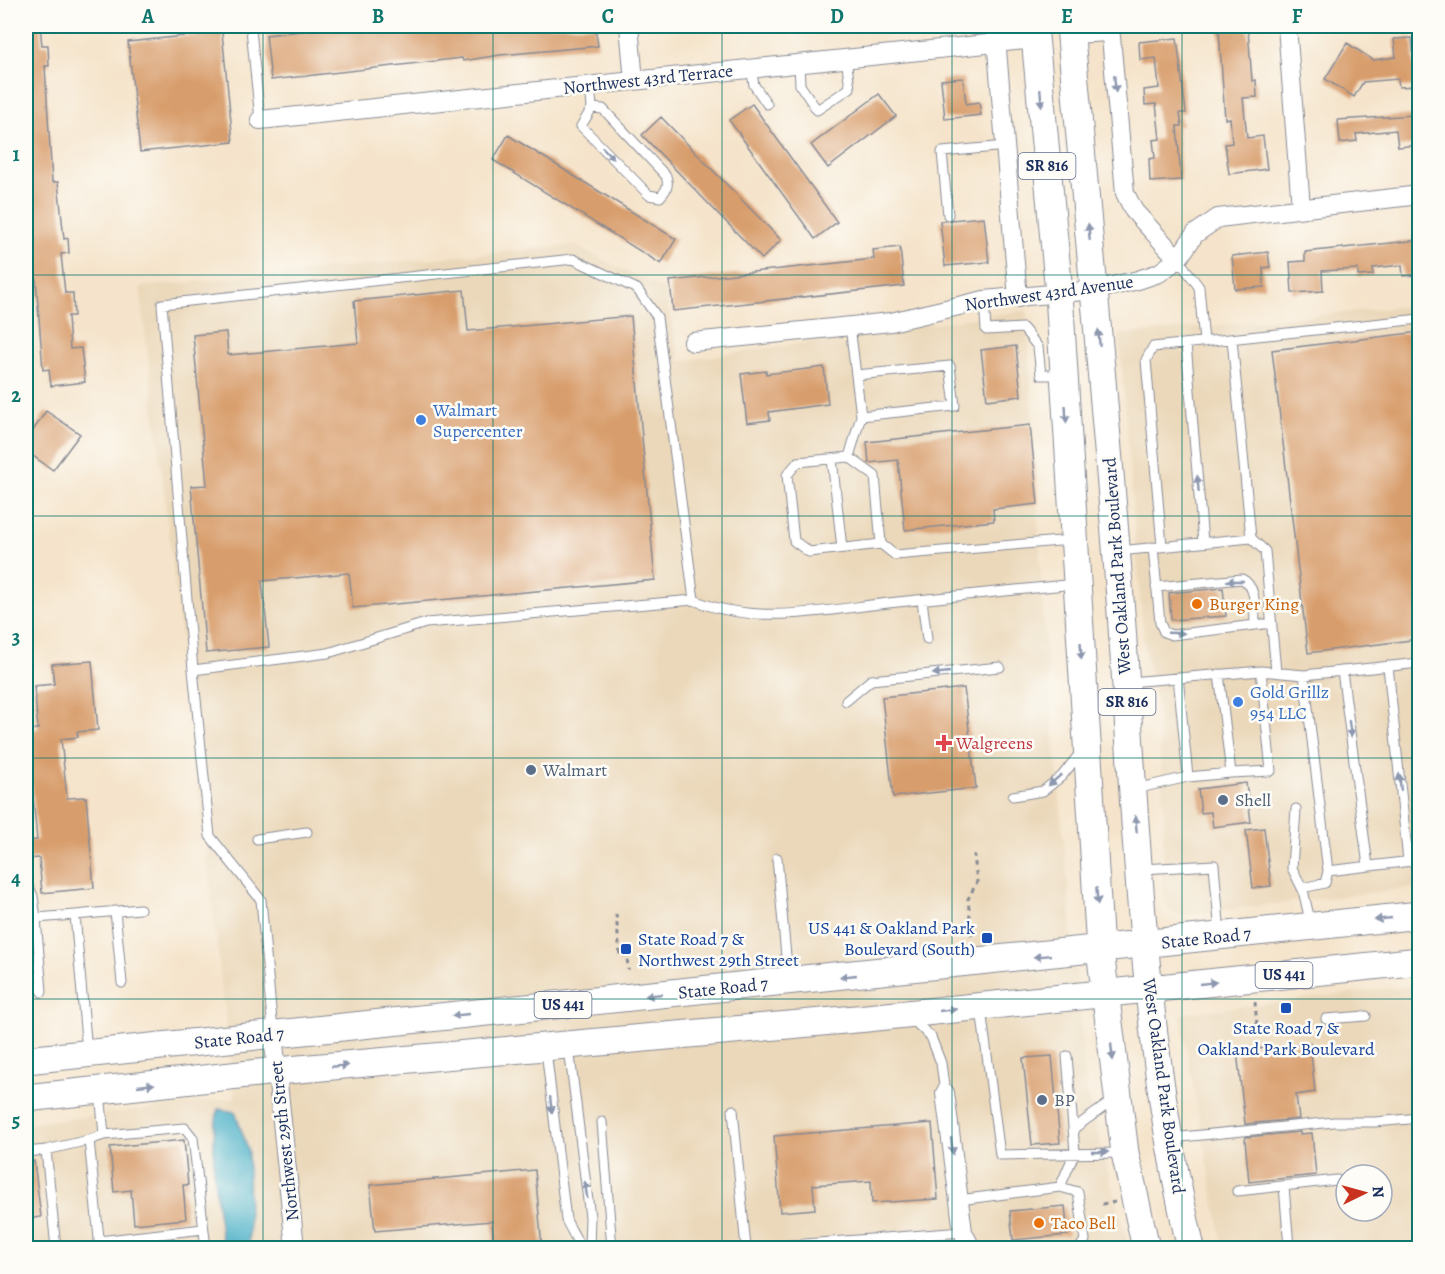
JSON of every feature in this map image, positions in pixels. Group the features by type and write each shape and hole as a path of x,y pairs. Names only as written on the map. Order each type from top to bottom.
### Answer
{"main road":[{"name":"West Oakland Park Boulevard","path":"1071,30 1117,551 1149,989 1168,1138 1191,1248"},
{"name":"SR 816","path":"1035,32 1059,293 1104,994 1125,1152 1146,1248"},
{"name":"State Road 7","path":"26,1060 1419,915"},
{"name":"State Road 7","path":"26,1098 277,1071 980,1007 1419,961"}],"street":[{"path":"629,26 634,81"},
{"path":"1287,26 1301,208"},
{"path":"1071,30 1110,29 1125,193 1134,211 1178,259"},
{"name":"Northwest 43rd Terrace","path":"260,120 846,58 996,34 1035,32"},
{"path":"996,34 1018,298"},
{"name":"Northwest 43rd Avenue","path":"693,342 891,322 984,300 1095,290 1159,273 1178,259 1195,234 1218,218 1419,195"},
{"name":"Northwest 29th Street","path":"273,1034 295,1248"},
{"path":"945,1093 959,1200 967,1240"}],"lane":[{"path":"251,29 260,120"},
{"path":"799,63 800,85 818,110 850,88 846,58"},
{"path":"752,68 753,85 767,104"},
{"path":"590,85 592,108 581,126 649,195 660,197 666,191 668,183 666,176 603,109 592,108"},
{"path":"948,215 942,152 1005,146"},
{"path":"273,1034 261,900 210,836 193,670 162,304 573,259 637,288 657,317 694,600"},
{"path":"1178,259 1199,287 1204,342"},
{"path":"984,300 986,330 1023,328 1038,346 1041,375 1064,375"},
{"path":"1272,623 1172,635 1164,632 1160,623 1156,587 1157,547 1146,360 1153,347 1419,319"},
{"path":"849,457 861,416 850,326"},
{"path":"1232,339 1251,538 1265,551 1276,672"},
{"path":"1186,344 1203,542"},
{"path":"856,375 950,366 955,406 861,416"},
{"path":"881,544 875,476 849,457 798,462 787,475 794,541 809,552 881,544 895,555 1073,539"},
{"path":"832,459 842,548"},
{"path":"1117,551 1251,538"},
{"path":"1156,587 1242,579 1249,583 1253,590 1255,626"},
{"path":"193,670 328,653 426,623 694,600 748,614 796,613 1076,584"},
{"path":"922,600 927,639"},
{"path":"1126,682 1262,671 1304,675 1419,663"},
{"path":"1388,666 1408,861"},
{"path":"846,701 871,680 1000,667"},
{"path":"1133,790 1188,777 1270,771 1262,671"},
{"path":"1342,671 1368,866"},
{"path":"1219,674 1231,773"},
{"path":"1302,888 1324,884 1328,871 1304,675"},
{"path":"1178,677 1188,777"},
{"path":"1013,796 1043,791 1062,776 1087,746"},
{"path":"1296,809 1292,867 1302,888 1312,927"},
{"path":"257,838 307,832"},
{"path":"777,858 788,982"},
{"path":"1328,871 1419,860"},
{"path":"1139,869 1214,865 1220,937"},
{"path":"26,882 33,896 42,992"},
{"path":"36,918 140,909"},
{"path":"115,911 122,983"},
{"path":"75,915 87,1054"},
{"path":"980,1007 1000,1155 1125,1152"},
{"path":"908,1014 931,1037 941,1063 945,1093"},
{"path":"1326,1019 1366,1016"},
{"path":"557,1046 566,1220 581,1248"},
{"path":"557,1046 590,1218 589,1248"},
{"path":"1060,1187 1075,1152 1067,1056"},
{"path":"99,1090 104,1135"},
{"path":"1073,1129 1118,1097"},
{"path":"733,1110 746,1248"},
{"path":"1168,1138 1334,1122 1375,1122 1419,1118"},
{"path":"602,1122 612,1248"},
{"path":"26,1152 46,1150 104,1135 185,1128 193,1138 206,1248"},
{"path":"89,1140 100,1245 203,1229"},
{"path":"46,1150 56,1248"},
{"path":"1237,1191 1334,1180"},
{"path":"1284,1186 1289,1247"},
{"path":"959,1200 1060,1187 1078,1192 1086,1240 1080,1248"},
{"path":"753,1248 967,1240"}],"path":[{"path":"972,936 968,899 977,882 974,854"},
{"path":"616,914 620,956 627,955 628,970"},
{"path":"1254,1002 1257,1026"},
{"path":"1102,1204 1120,1201"}],"shaded area":[{"path":"573,245 665,290 680,361 1027,310 1043,616 1087,1094 1129,1248 26,1248 26,1124 235,1098 140,287"},
{"path":"1419,305 1419,887 1180,915 1169,909 1162,897 1164,820 1158,710 1144,644 1119,335"},
{"path":"1419,985 1419,1248 1223,1248 1180,1014"}],"water":[{"path":"218,1109 235,1112 248,1150 249,1248 223,1248 214,1161"}],"building":[{"path":"26,26 40,26 42,45 48,45 49,66 45,66 52,182 58,182 64,239 68,238 69,253 61,254 65,293 73,293 74,316 68,316 70,349 81,348 85,382 51,386 49,369 43,370 33,241 35,241 26,171"},
{"path":"345,26 595,26 598,46 500,55 463,61 462,58 271,80 266,35"},
{"path":"1248,29 1252,81 1256,80 1257,97 1243,98 1247,138 1263,136 1267,169 1229,174 1225,144 1232,143 1230,118 1225,119 1219,31"},
{"path":"222,32 233,142 140,152 128,42"},
{"path":"1177,38 1186,113 1180,113 1182,126 1177,126 1181,180 1150,182 1149,159 1155,158 1153,140 1160,139 1156,104 1145,105 1144,90 1159,88 1156,58 1140,60 1139,42"},
{"path":"1412,38 1416,86 1399,87 1398,79 1363,82 1354,97 1325,79 1347,43 1373,60 1396,57 1394,39"},
{"path":"963,78 966,104 979,102 981,115 945,119 941,80"},
{"path":"879,94 896,116 828,168 811,145"},
{"path":"752,104 837,222 815,239 729,120"},
{"path":"1415,115 1415,122 1419,122 1419,145 1398,147 1396,130 1356,134 1357,141 1340,143 1338,120"},
{"path":"661,117 781,240 762,259 642,135"},
{"path":"508,135 676,239 661,264 493,160"},
{"path":"984,217 989,262 945,266 940,221"},
{"path":"1419,240 1419,275 1403,276 1402,265 1373,268 1373,275 1358,276 1358,269 1322,271 1323,291 1292,293 1290,262 1305,261 1305,252"},
{"path":"900,247 904,286 673,311 670,281 874,259 873,250"},
{"path":"1268,252 1270,267 1263,268 1264,287 1235,289 1232,256"},
{"name":"Walmart Supercenter","path":"464,290 468,331 631,316 655,580 353,608 349,573 262,581 269,647 206,653 191,486 207,485 193,335 226,332 228,355 358,343 354,301"},
{"path":"1419,332 1419,639 1308,653 1272,350"},
{"path":"1016,346 1021,396 987,400 981,350"},
{"path":"824,367 828,404 769,412 770,420 747,423 741,374 766,371 766,374"},
{"path":"46,411 80,434 53,470 26,451 26,441"},
{"path":"1030,425 1038,504 993,509 994,521 905,530 898,460 869,463 867,442"},
{"name":"Burger King","path":"1223,588 1226,616 1171,620 1169,593"},
{"path":"92,661 98,730 77,732 78,737 61,739 67,798 86,797 94,888 42,893 39,858 26,859 26,841 37,840 26,747 26,730 38,729 34,686 54,684 52,664"},
{"name":"Walgreens","path":"964,688 976,788 893,797 882,697"},
{"name":"Shell","path":"1246,783 1251,822 1213,827 1211,812 1201,813 1198,789"},
{"path":"1264,828 1271,886 1253,888 1246,830"},
{"path":"1310,1043 1315,1092 1296,1095 1299,1119 1245,1124 1237,1051"},
{"name":"BP","path":"1052,1056 1060,1143 1032,1145 1023,1058"},
{"path":"932,1123 938,1199 872,1203 871,1181 813,1185 815,1209 780,1212 774,1136"},
{"path":"1300,1132 1300,1134 1312,1133 1316,1175 1249,1182 1246,1137"},
{"path":"184,1140 188,1185 183,1185 186,1219 134,1224 131,1190 114,1192 110,1147"},
{"path":"34,1161 41,1217 26,1219 26,1162"},
{"path":"535,1170 542,1248 494,1248 492,1221 375,1231 370,1185"},
{"name":"Taco Bell","path":"1065,1206 1068,1235 1013,1240 1010,1211"}],"place":[{"name":"Walmart Supercenter","path":"421,420"},
{"name":"Burger King","path":"1197,604"},
{"name":"Gold Grillz 954 LLC","path":"1238,702"},
{"name":"Walgreens","path":"944,743"},
{"name":"Walmart","path":"531,770"},
{"name":"Shell","path":"1223,800"},
{"name":"US 441 & Oakland Park Boulevard (South)","path":"987,938"},
{"name":"State Road 7 & Northwest 29th Street","path":"626,949"},
{"name":"State Road 7 & Oakland Park Boulevard","path":"1286,1008"},
{"name":"BP","path":"1042,1100"},
{"name":"Taco Bell","path":"1039,1223"}]}
